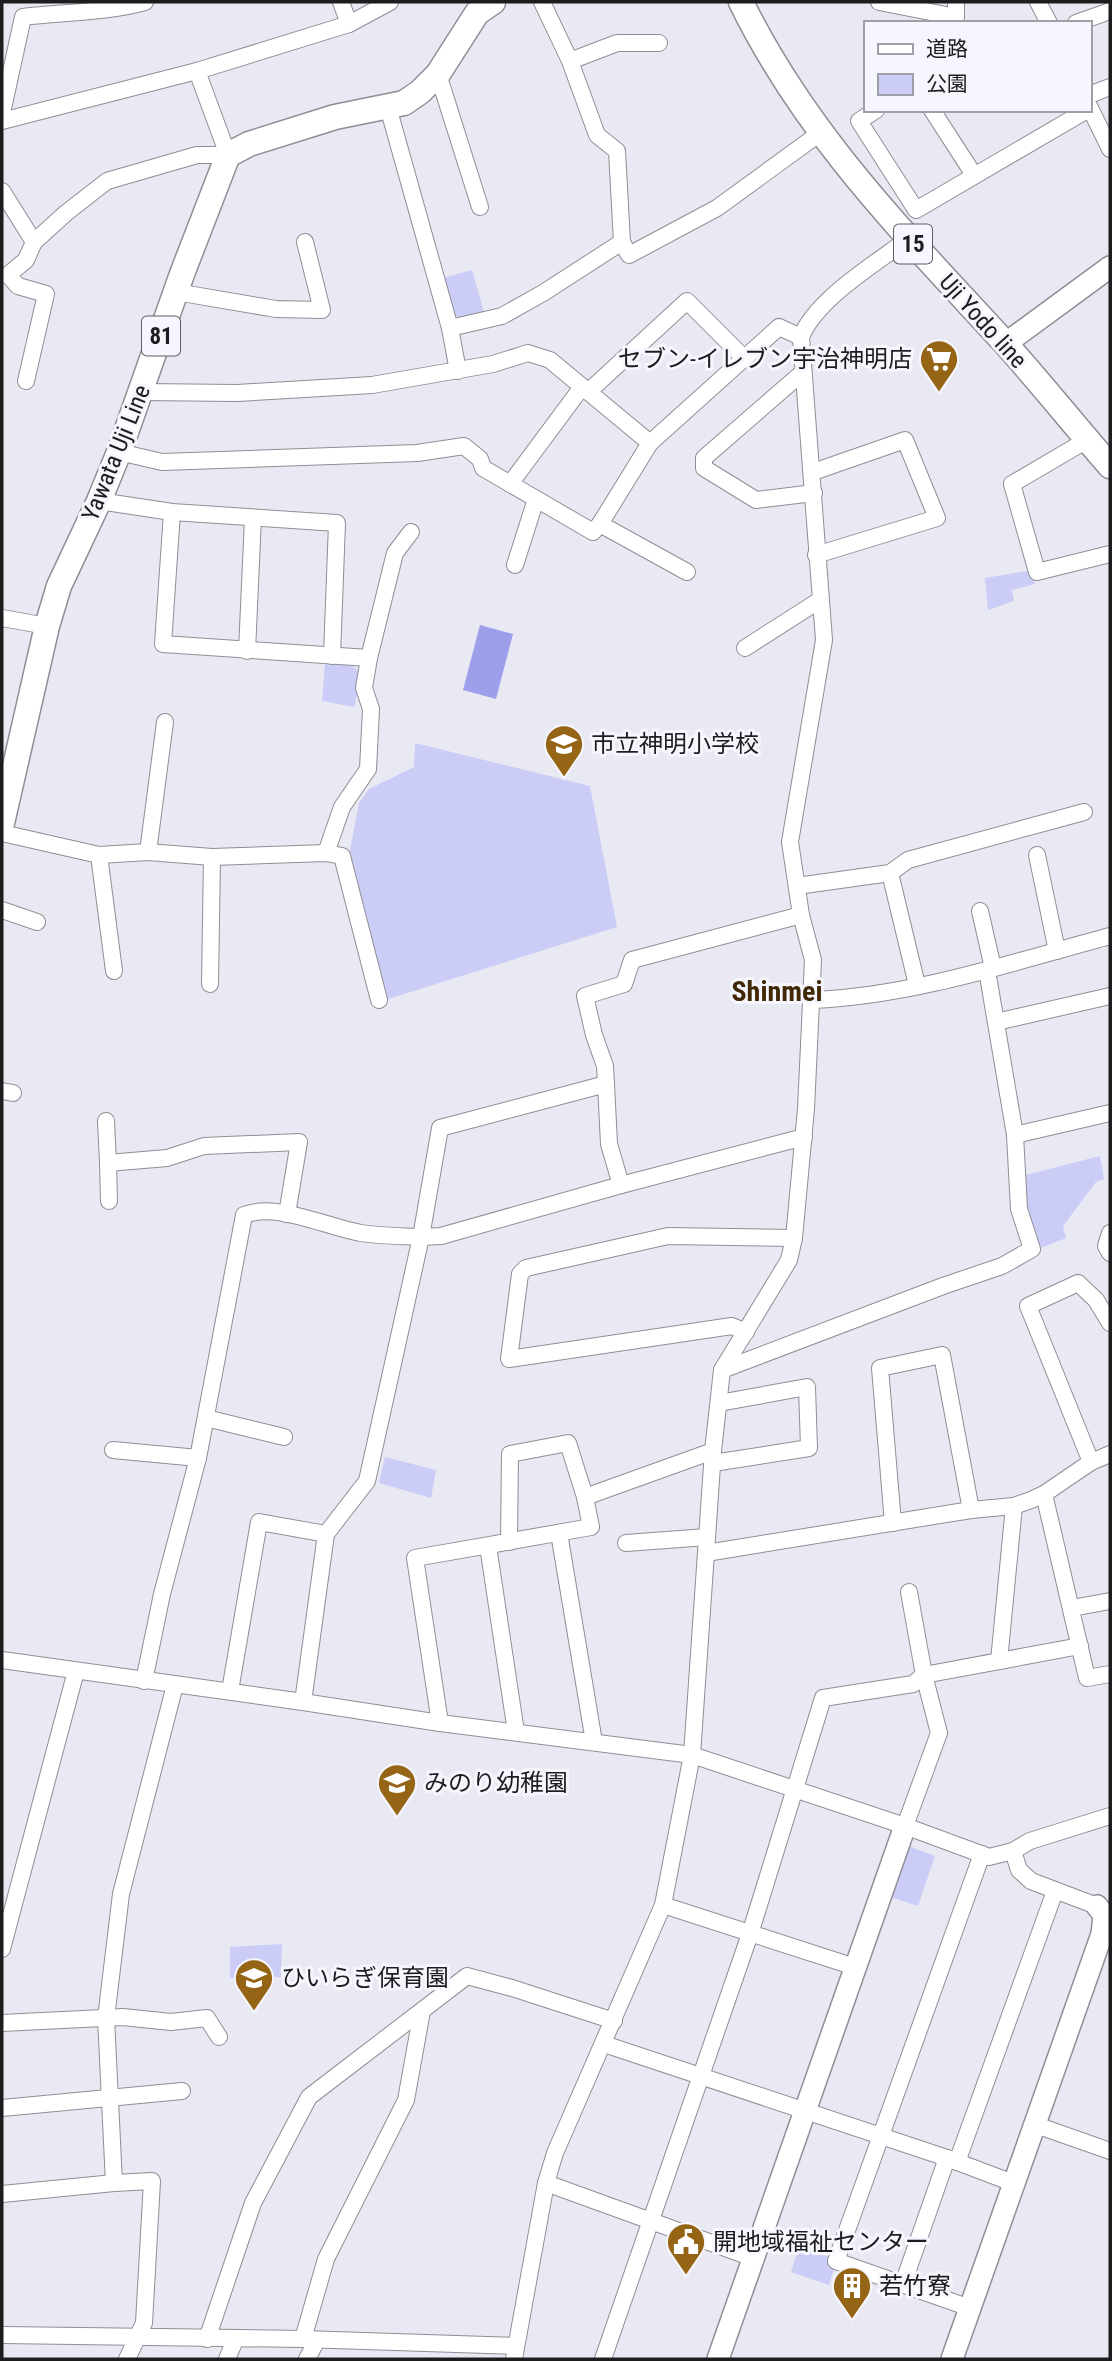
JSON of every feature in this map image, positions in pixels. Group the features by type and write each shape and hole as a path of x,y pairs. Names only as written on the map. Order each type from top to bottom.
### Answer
{"main road":[{"path":"228,155 249,144 335,117 404,103 438,74 477,13 493,2"},
{"name":"Uji Yodo line","path":"741,2 787,86 854,176 1110,466"},
{"name":"Yawata Uji Line","path":"2,823 47,626 59,586 119,452 228,155"}],"street":[{"path":"2,113 23,18 63,7 119,9 145,2"},
{"path":"341,2 349,24"},
{"path":"2,121 197,71 349,24 390,2"},
{"path":"542,2 570,61 597,135 617,151 622,242 629,255 717,208 820,133"},
{"path":"879,2 956,17 956,2"},
{"path":"1038,2 1048,21"},
{"path":"1082,21 1110,11"},
{"path":"570,61 617,43 659,43"},
{"path":"26,381 46,294 18,286 8,275 26,260 34,242 107,181 197,155 228,155 197,71"},
{"path":"438,74 480,207"},
{"path":"1091,103 1110,88"},
{"path":"388,107 450,328 458,371"},
{"path":"1091,109 1110,149"},
{"path":"873,112 859,121 916,209"},
{"path":"933,112 974,175"},
{"path":"892,218 916,209 1078,112"},
{"path":"2,191 34,242"},
{"path":"2,2335 310,2339 395,2351 515,2352 546,2183 555,2153 663,1905 692,1755 713,1457 722,1370 789,1260 794,1238 804,1137 813,960 801,915 790,842 824,640 801,337 806,323 818,308 908,239"},
{"path":"176,292 276,309 322,310 304,242"},
{"path":"450,328 502,316 622,242"},
{"path":"1005,344 1110,267"},
{"path":"510,484 585,389 687,301 744,358"},
{"path":"119,452 162,462 417,453 464,446 480,459 482,468 593,532 650,443 779,327 801,337"},
{"path":"142,392 237,393 372,385 494,364 528,353 550,360 650,443"},
{"path":"803,372 704,458 704,468 756,500 814,493"},
{"path":"813,472 905,440 937,518 816,555"},
{"path":"1087,440 1012,484 1037,572 1110,554"},
{"path":"515,565 513,547 536,499"},
{"path":"99,501 172,512 337,523 332,656"},
{"path":"172,512 163,645 369,658"},
{"path":"247,651 253,518"},
{"path":"600,524 687,572"},
{"path":"326,853 342,807 368,769 371,709 364,688 369,658 395,553 411,532"},
{"path":"745,648 820,600"},
{"path":"2,618 47,626"},
{"path":"148,852 165,722"},
{"path":"797,886 890,873 908,860 1084,812"},
{"path":"2,833 99,855 148,852 212,857 326,853 342,856 379,1000"},
{"path":"99,855 114,971"},
{"path":"1037,855 1057,951"},
{"path":"210,984 212,857"},
{"path":"890,873 917,985"},
{"path":"2,910 37,922"},
{"path":"722,1370 1002,1266 1032,1248 1019,1209 1015,1135 980,911"},
{"path":"621,1185 609,1144 605,1066 585,996 624,984 632,960 801,915"},
{"path":"813,1000 839,999 917,985 990,969 1110,936"},
{"path":"996,1022 1110,996"},
{"path":"303,1702 326,1534 367,1481 421,1237 440,1128 606,1084"},
{"path":"1015,1135 1110,1113"},
{"path":"106,1121 109,1200"},
{"path":"144,1681 162,1594 198,1458 244,1214 256,1210 287,1214 362,1233 441,1236 804,1137"},
{"path":"108,1163 167,1158 204,1146 299,1142 287,1214"},
{"path":"1110,1233 1106,1246 1110,1253"},
{"path":"746,1332 732,1326 509,1359 520,1274 526,1268 668,1236 794,1238"},
{"path":"626,1543 707,1545 1014,1506 1044,1494 1104,1461 1028,1306 1078,1283 1096,1300 1110,1323"},
{"path":"893,1523 880,1368 942,1355 971,1510"},
{"path":"585,1497 713,1457 809,1448 807,1387 719,1404"},
{"path":"206,1418 284,1437"},
{"path":"440,1723 415,1558 488,1546 591,1527 585,1497 568,1443 510,1454 509,1542"},
{"path":"113,1450 198,1458"},
{"path":"1044,1494 1087,1678 1110,1674"},
{"path":"999,1661 1014,1506"},
{"path":"230,1691 259,1522 326,1534"},
{"path":"559,1533 594,1742"},
{"path":"488,1546 516,1732"},
{"path":"718,2359 939,1732 924,1675 909,1592"},
{"path":"1072,1608 1110,1601"},
{"path":"603,2359 750,1934 823,1698 913,1684 924,1675 1080,1646"},
{"path":"2,1660 440,1723 692,1755 989,1857 999,1856 1030,1841 1110,1816"},
{"path":"2,1949 7,1904 76,1671"},
{"path":"114,2183 106,2018 121,1894 175,1685"},
{"path":"952,2359 1013,2183 1106,1935 1104,1915 1097,1906 1031,1881 1019,1870 1013,1851"},
{"path":"970,2308 835,2261 982,1854"},
{"path":"903,2284 1055,1891"},
{"path":"663,1905 855,1967"},
{"path":"207,2339 253,2203 309,2097 467,1976 614,2021"},
{"path":"307,2359 326,2259 405,2100 422,2011"},
{"path":"2,2023 123,2017 171,2022 207,2018 219,2037"},
{"path":"604,2044 952,2160 1013,2183"},
{"path":"2,2108 182,2091"},
{"path":"1036,2125 1110,2151"},
{"path":"2,2194 152,2181 144,2323 127,2359"},
{"path":"546,2183 753,2258"},
{"path":"227,2359 236,2339"}],"green space":[{"path":"472,270 484,312 463,318 452,315 443,278"},
{"path":"1032,570 1035,584 1012,590 1014,601 988,610 985,578"},
{"path":"325,664 351,665 359,672 359,688 354,707 322,701"},
{"path":"415,743 590,786 617,927 385,1000 349,855 359,803 369,789 414,767"},
{"path":"1100,1156 1104,1179 1096,1182 1063,1226 1066,1238 1041,1248 1025,1204 1022,1176"},
{"path":"385,1457 436,1470 431,1498 379,1483"},
{"path":"911,1847 935,1856 918,1906 890,1897 905,1850"},
{"path":"282,1944 281,1977 230,1978 230,1947"},
{"path":"799,2247 830,2257 828,2264 835,2266 829,2285 791,2272"}],"water":[{"path":"480,625 513,634 496,699 463,690"}],"place":[{"name":"セブン-イレブン宇治神明店","path":"939,393"},
{"name":"市立神明小学校","path":"564,778"},
{"name":"みのり幼稚園","path":"397,1817"},
{"name":"ひいらぎ保育園","path":"254,2012"},
{"name":"開地域福祉センター","path":"686,2276"},
{"name":"若竹寮","path":"852,2320"}],"district":[{"name":"Shinmei","path":"777,991"}]}
